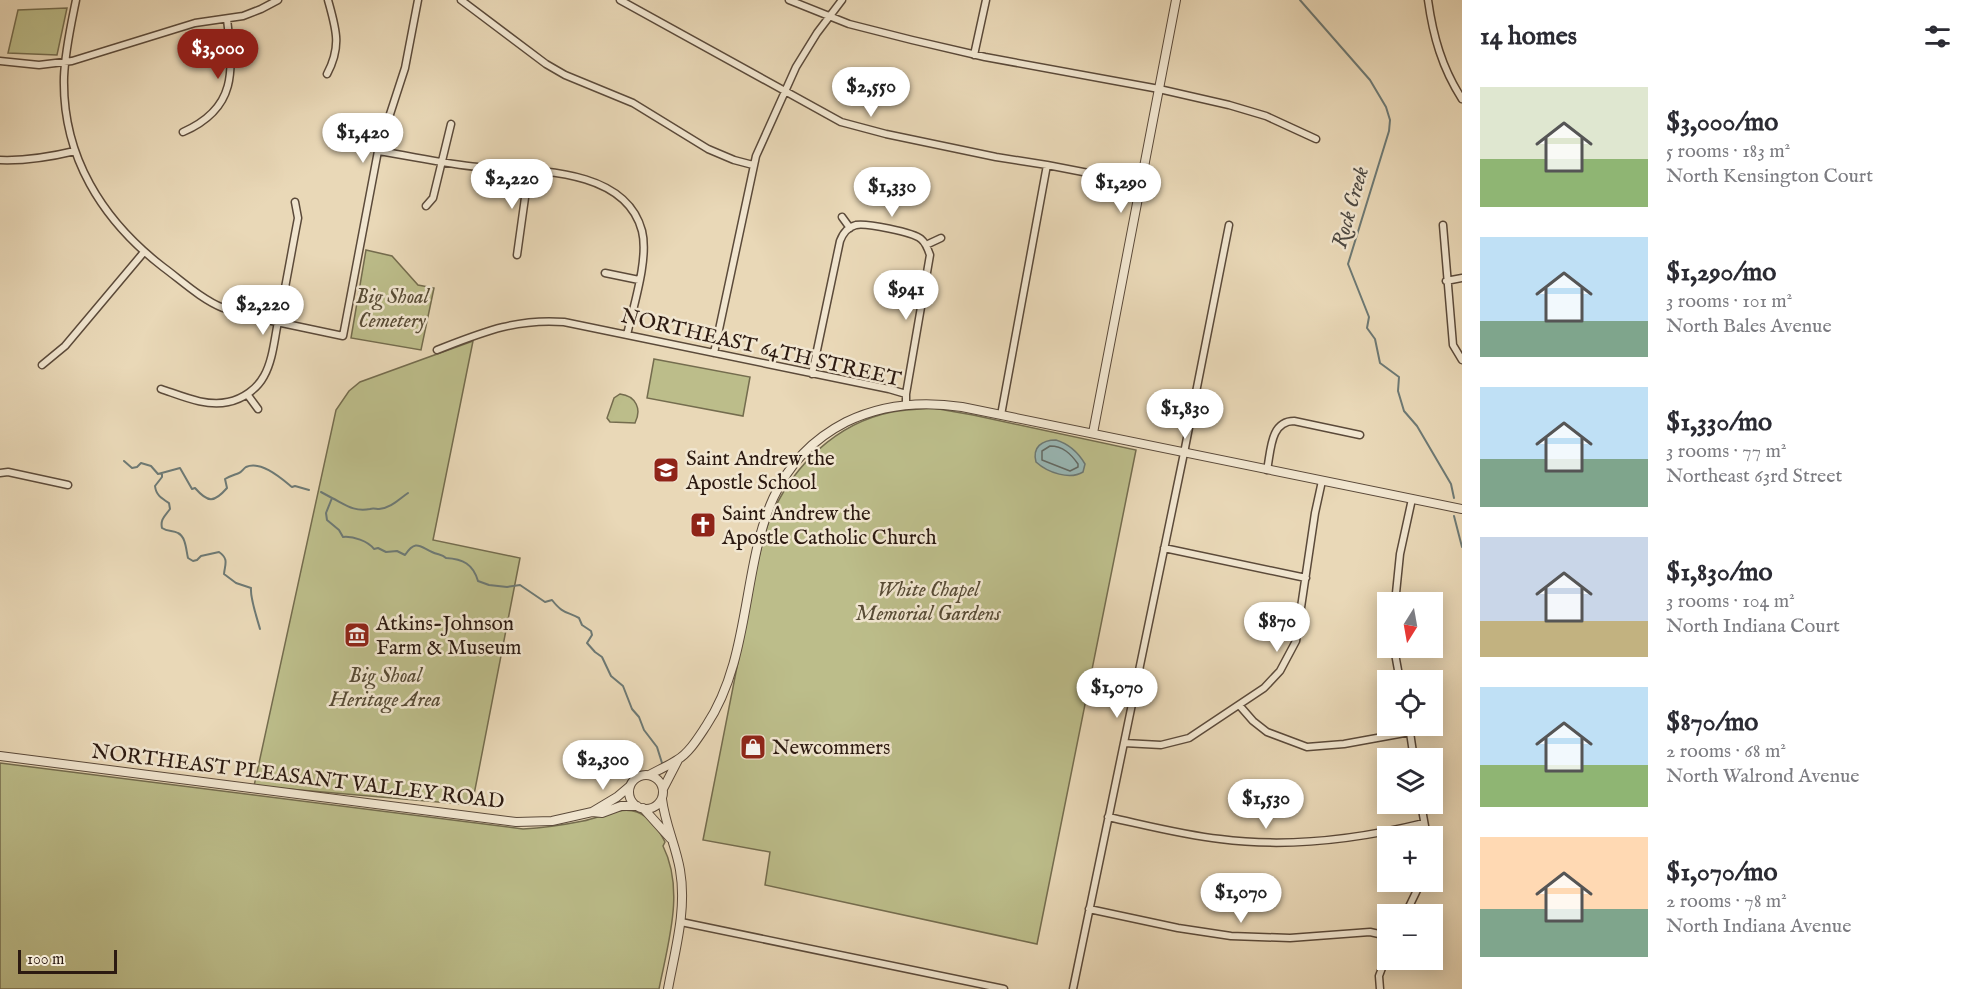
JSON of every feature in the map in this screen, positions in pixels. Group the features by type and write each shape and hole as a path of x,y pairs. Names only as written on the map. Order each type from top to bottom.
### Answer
{"street":[{"path":"76,0 64,74 66,109 75,151 88,182 125,234 144,252 211,303 232,312 343,336 378,151 405,68 418,0"},
{"path":"0,61 39,64 66,63 195,23 227,19 261,9 278,0"},
{"path":"327,74 337,45 328,0"},
{"path":"460,0 546,64 565,75 633,103 708,149 753,165"},
{"path":"620,0 841,122 996,157 1140,183"},
{"path":"789,0 829,17 974,55 1159,89 1245,110 1316,139"},
{"path":"714,353 753,165 806,50 842,0"},
{"path":"974,55 986,0"},
{"path":"1093,433 1176,0"},
{"path":"1428,0 1439,55 1462,99"},
{"path":"183,132 206,119 226,93 231,75 227,19"},
{"path":"426,206 433,198 451,124"},
{"path":"0,160 44,159 75,151"},
{"path":"378,151 477,167 551,171 598,185 624,201 639,223 644,240 643,259 627,335"},
{"path":"1001,415 1047,165"},
{"path":"517,255 529,169"},
{"path":"161,389 211,403 228,402 248,394 255,388 267,370 278,322 298,218 295,202"},
{"path":"842,218 850,228"},
{"path":"812,374 840,241 844,233 850,228 863,225 912,234 920,238 930,255 906,394"},
{"path":"1073,989 1229,225"},
{"path":"1443,225 1452,345 1461,359"},
{"path":"926,245 942,238"},
{"path":"42,365 65,346 144,252"},
{"path":"604,273 639,280"},
{"path":"1446,281 1462,278"},
{"name":"NORTHEAST 64TH STREET","path":"437,350 512,324 537,320 564,322 906,394 906,405 946,404 1462,509"},
{"path":"248,394 258,409"},
{"path":"668,989 681,922 682,894 680,870 670,838 662,799 663,789 678,760 703,730 726,689 761,528 777,489 796,462 822,436 868,413 906,405"},
{"path":"1267,470 1276,429 1284,422 1294,421 1360,435"},
{"path":"0,473 8,472 68,485"},
{"path":"1124,743 1161,745 1189,738 1264,688 1286,661 1296,641 1322,481"},
{"path":"1396,592 1400,554 1412,499"},
{"path":"1164,548 1306,578"},
{"path":"1239,705 1267,732 1307,747 1344,744 1379,736"},
{"name":"NORTHEAST PLEASANT VALLEY ROAD","path":"0,756 516,822 552,821 592,812 602,813 621,806 640,807"},
{"path":"670,838 630,797 630,786 638,777 649,775 678,760"},
{"path":"649,775 658,779 663,789"},
{"name":"NORTHEAST PLEASANT VALLEY ROAD","path":"592,812 610,802 630,786"},
{"path":"640,807 655,807 662,799"},
{"path":"1423,814 1425,826"},
{"path":"1108,817 1193,835 1257,842 1340,838 1424,823"},
{"path":"1089,909 1178,928 1231,936 1290,938 1377,933"},
{"path":"681,922 1004,989"},
{"path":"1380,989 1379,976 1381,970"}],"green space":[{"path":"67,8 57,55 8,53 18,10"},
{"name":"Big Shoal Cemetery","path":"366,250 392,256 418,285 434,288 421,350 351,338"},
{"name":"Big Shoal Heritage Area","path":"473,341 433,540 520,558 472,805 254,786 336,410 349,391 360,382"},
{"path":"654,359 750,377 743,416 647,398"},
{"path":"620,394 634,400 638,408 635,423 610,422 607,418 614,398"},
{"name":"White Chapel Memorial Gardens","path":"933,408 1136,450 1037,944 765,885 770,852 703,840 758,560 765,532 780,498 791,480 819,449 853,426 892,412"},
{"path":"0,763 523,829 589,820 616,811 637,812 654,824 665,842 663,846 670,863 673,880 673,917 659,989 0,989"}],"water":[{"path":"1056,440 1069,446 1079,456 1085,464 1083,472 1072,475 1059,474 1036,462 1035,452 1039,445 1046,441"}],"waterway":[{"name":"Rock Creek","path":"1300,0 1370,80 1386,107 1390,120 1389,131 1348,264 1369,317 1367,328 1375,339 1380,363 1399,377 1398,391 1404,411 1417,426 1451,484 1454,498"},
{"path":"124,461 132,468 141,463 151,466 158,474 180,468 192,489 195,488 207,499 215,499 227,488 225,479 252,466 271,471 292,487 309,490"},
{"path":"162,473 162,477 155,486 156,492 169,503 170,509 162,520 162,528 176,532 183,537 188,558 193,561 201,556 219,552 224,557 226,562 224,574 236,583 251,588 260,629"},
{"path":"321,492 332,498 326,513 327,520 339,530 343,537 360,540 374,549 378,548 386,552 397,551 405,555 412,547 421,547 466,564 473,570 478,581 507,587 520,585 545,602 552,600 562,610 579,618 582,625 591,631 592,635 587,643 602,657 611,676 623,686 632,709 657,747 662,763"},
{"path":"332,498 355,509 364,510 391,505 408,493"},
{"name":"Rock Creek","path":"1454,516 1462,547"}],"place":[{"name":"Saint Andrew the Apostle School","path":"666,470"},
{"name":"Saint Andrew the Apostle Catholic Church","path":"703,525"},
{"name":"Atkins-Johnson Farm & Museum","path":"357,635"},
{"name":"Newcommers","path":"753,747"}]}
